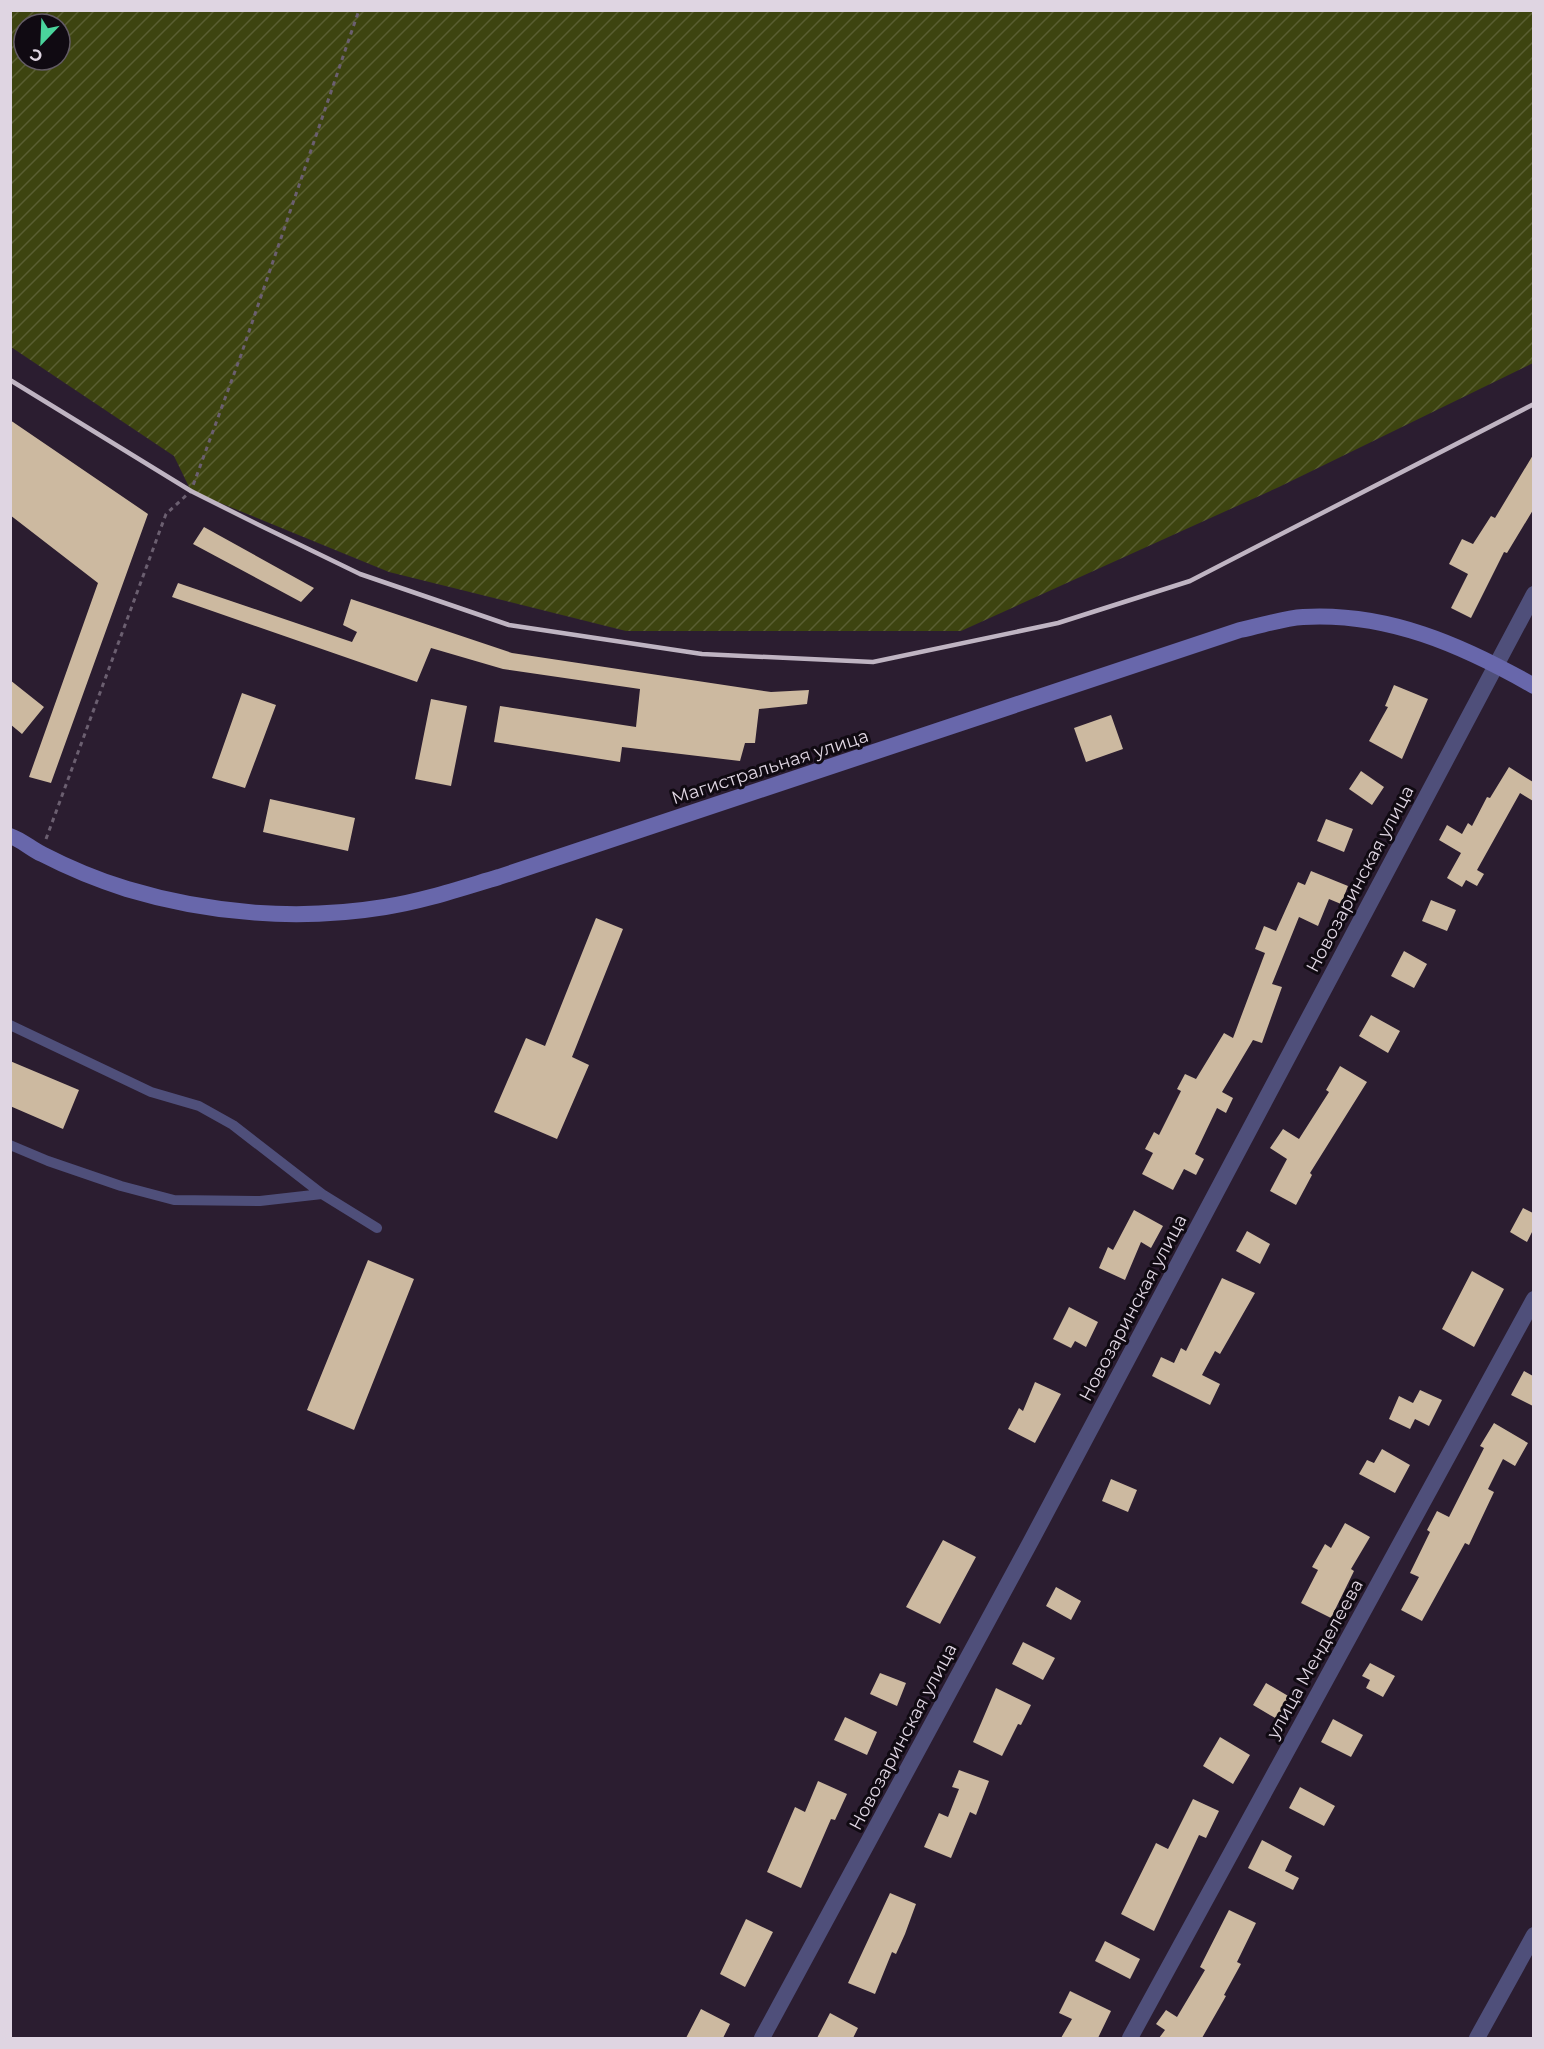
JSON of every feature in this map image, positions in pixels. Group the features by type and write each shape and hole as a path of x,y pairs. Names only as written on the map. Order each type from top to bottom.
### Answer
{"main road":[{"name":"Магистральная улица","path":"10,836 40,854 127,889 234,911 290,915 386,907 433,897 499,877 1240,630 1302,617 1362,618 1431,635 1496,664 1533,686"}],"street":[{"name":"Новозаринская улица","path":"762,2038 1031,1541 1533,594"},
{"name":"улица Менделеева","path":"1130,2038 1533,1299"},
{"path":"1477,2038 1533,1935"}],"lane":[{"path":"10,1025 151,1092 199,1106 233,1125 322,1194 377,1227"},
{"path":"10,1144 90,1176 174,1200 260,1201 322,1194"}],"path":[{"path":"40,854 166,514 190,491 241,355 359,10"}],"green space":[{"path":"10,11 1533,11 1533,363 1279,487 961,631 626,631 389,572 191,491 174,456 11,347"}],"building":[{"path":"10,420 148,514 51,783 29,777 98,583 10,515"},
{"path":"1533,455 1533,510 1507,553 1504,552 1471,618 1451,608 1468,574 1449,564 1462,539 1473,544 1491,516 1495,518"},
{"path":"204,527 314,588 301,602 193,544"},
{"path":"178,583 352,642 357,632 343,625 351,599 512,653 771,692 809,690 807,704 759,709 755,743 745,743 740,761 622,747 620,762 494,742 500,706 636,727 640,689 503,669 431,648 417,682 172,597"},
{"path":"10,680 44,707 22,734 10,724"},
{"path":"1394,685 1428,699 1402,759 1369,741 1388,707 1385,706"},
{"path":"242,693 276,705 245,788 212,778"},
{"path":"431,699 467,706 451,786 415,779"},
{"path":"1111,715 1123,749 1086,762 1074,728"},
{"path":"1509,767 1533,782 1533,801 1520,793 1477,870 1484,874 1477,886 1466,880 1462,887 1447,878 1461,853 1439,840 1447,825 1462,834 1468,823 1472,826 1487,797 1490,798"},
{"path":"1361,771 1384,787 1372,805 1349,789"},
{"path":"270,799 355,818 348,851 263,832"},
{"path":"1326,819 1353,829 1344,852 1317,841"},
{"path":"1311,871 1348,886 1341,904 1329,899 1318,926 1299,917 1272,984 1282,987 1262,1043 1253,1040 1222,1092 1233,1098 1226,1113 1217,1108 1195,1154 1204,1159 1196,1175 1184,1169 1173,1190 1142,1174 1153,1153 1145,1149 1154,1132 1159,1135 1181,1091 1177,1089 1185,1074 1196,1079 1224,1033 1233,1038 1265,953 1255,949 1264,926 1276,931 1298,882 1305,885"},
{"path":"1431,900 1456,910 1447,931 1422,921"},
{"path":"596,918 623,929 572,1057 589,1065 557,1139 494,1112 526,1038 545,1046"},
{"path":"1404,951 1427,964 1414,988 1391,976"},
{"path":"1371,1015 1400,1031 1388,1053 1359,1036"},
{"path":"10,1061 79,1090 63,1129 10,1106"},
{"path":"1340,1066 1367,1082 1310,1173 1312,1175 1296,1205 1270,1191 1287,1159 1270,1148 1283,1129 1299,1139 1329,1092 1326,1090"},
{"path":"1523,1208 1533,1213 1533,1230 1527,1242 1510,1232"},
{"path":"1134,1210 1163,1226 1151,1248 1141,1242 1125,1280 1099,1268 1108,1247 1113,1250"},
{"path":"1247,1231 1270,1244 1260,1264 1236,1251"},
{"path":"368,1260 414,1279 354,1430 307,1410"},
{"path":"1472,1271 1504,1289 1474,1347 1442,1329"},
{"path":"1222,1278 1255,1293 1220,1354 1215,1351 1202,1375 1220,1384 1210,1405 1152,1376 1161,1357 1174,1363 1181,1348 1186,1351"},
{"path":"1069,1307 1098,1322 1086,1347 1075,1341 1071,1348 1053,1339"},
{"path":"1524,1371 1533,1376 1533,1406 1511,1395"},
{"path":"1035,1382 1061,1394 1035,1443 1008,1429 1019,1408 1023,1411"},
{"path":"1420,1390 1442,1400 1429,1426 1415,1419 1410,1429 1389,1419 1399,1396 1413,1403"},
{"path":"1494,1423 1528,1443 1515,1466 1503,1459 1488,1489 1494,1492 1469,1545 1465,1543 1422,1621 1401,1610 1419,1577 1410,1573 1430,1532 1427,1530 1437,1511 1449,1517 1484,1448 1480,1446"},
{"path":"1382,1449 1410,1465 1395,1493 1359,1474 1367,1460 1374,1463"},
{"path":"1111,1479 1137,1490 1128,1512 1102,1501"},
{"path":"1345,1523 1370,1537 1351,1569 1354,1571 1331,1618 1301,1603 1318,1570 1312,1567 1325,1544 1331,1548"},
{"path":"943,1540 976,1557 940,1624 906,1607"},
{"path":"1056,1587 1081,1601 1071,1620 1046,1606"},
{"path":"1023,1642 1055,1658 1043,1680 1012,1664"},
{"path":"1370,1663 1395,1676 1383,1697 1366,1688 1370,1680 1362,1676"},
{"path":"880,1673 906,1683 897,1706 870,1694"},
{"path":"1266,1683 1295,1700 1282,1722 1253,1705"},
{"path":"996,1688 1031,1705 1021,1725 1018,1724 1002,1756 973,1742"},
{"path":"845,1717 877,1732 867,1755 834,1740"},
{"path":"1333,1719 1363,1735 1351,1757 1321,1742"},
{"path":"1220,1737 1250,1755 1233,1784 1203,1766"},
{"path":"959,1770 989,1781 976,1815 970,1812 951,1858 924,1847 939,1813 948,1817 959,1789 952,1787"},
{"path":"818,1781 847,1794 835,1820 831,1819 801,1888 767,1872 795,1807 805,1812"},
{"path":"1300,1787 1335,1806 1324,1826 1289,1808"},
{"path":"1193,1799 1219,1811 1206,1838 1199,1835 1154,1931 1121,1914 1156,1843 1168,1849"},
{"path":"1262,1840 1292,1856 1285,1871 1299,1878 1293,1890 1248,1868"},
{"path":"890,1893 916,1904 896,1954 892,1952 875,1994 848,1983"},
{"path":"1229,1910 1256,1923 1237,1962 1241,1964 1224,1995 1226,1996 1202,2038 1159,2038 1165,2030 1156,2024 1166,2010 1177,2017 1205,1970 1200,1967"},
{"path":"746,1919 773,1932 745,1987 720,1974"},
{"path":"1105,1941 1140,1959 1130,1979 1095,1961"},
{"path":"1070,1991 1111,2011 1098,2038 1061,2038 1072,2019 1059,2013"},
{"path":"701,2009 730,2024 723,2038 686,2038"},
{"path":"830,2013 858,2028 853,2038 817,2038"}],"railway":[{"path":"10,380 191,491 259,525 360,574 509,625 702,654 873,662 1058,623 1190,581 1534,404"}]}
